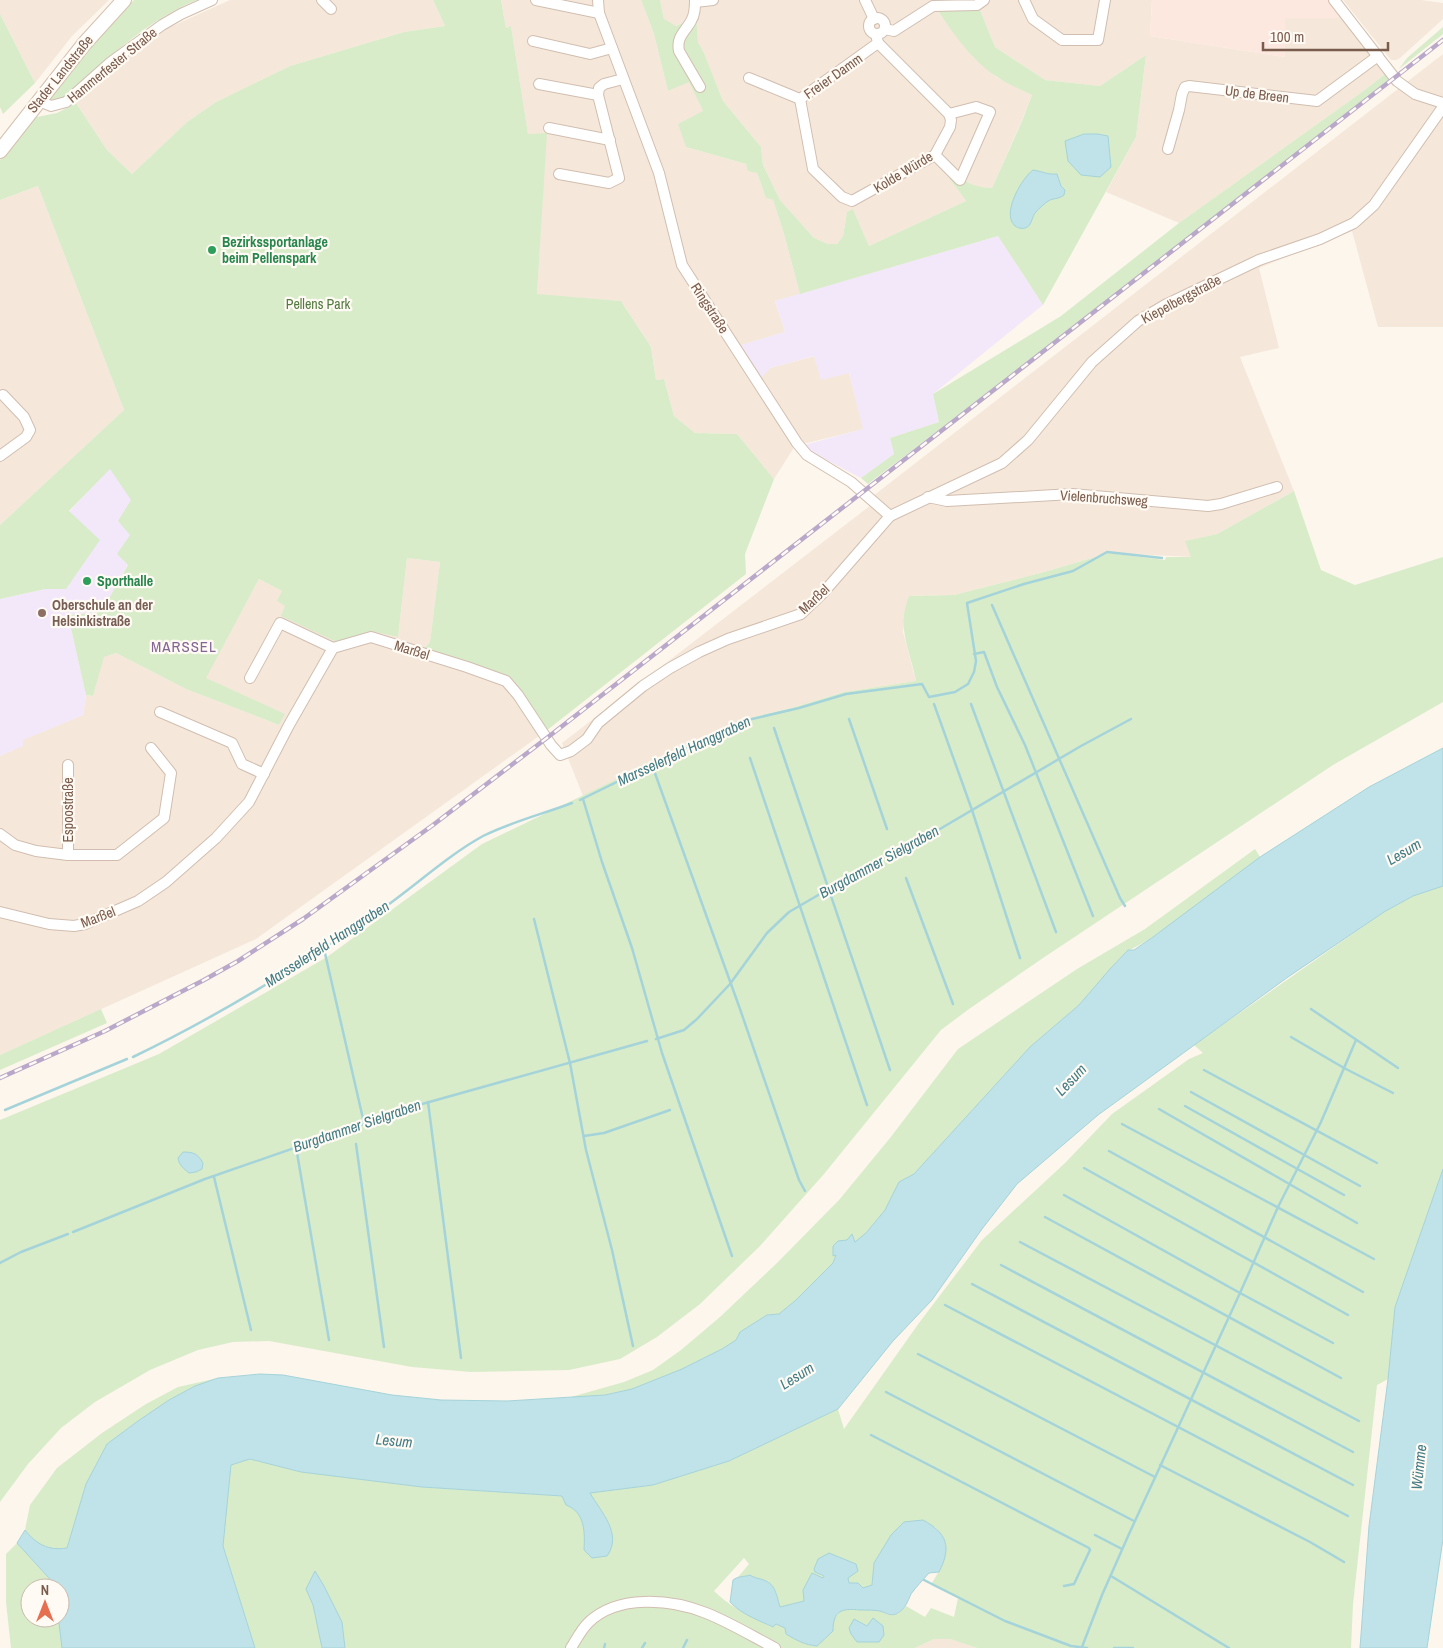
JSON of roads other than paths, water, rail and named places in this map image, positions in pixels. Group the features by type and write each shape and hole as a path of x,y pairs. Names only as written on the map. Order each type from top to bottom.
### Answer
{"street":[{"name":"Stader Landstraße","path":"0,151 84,44 124,0"},
{"name":"Hammerfester Straße","path":"39,101 51,106 66,102 111,62 146,36 181,14 212,0"},
{"path":"322,0 331,10"},
{"path":"536,0 599,13"},
{"name":"Ringstraße","path":"598,0 599,13 659,173 682,265 797,443 807,455 851,482 890,516"},
{"path":"700,87 679,51 678,45 682,34 692,21 695,12 695,1 713,0"},
{"path":"865,0 874,18 869,24 870,31 880,35 949,114 976,107 990,112 960,180 935,155"},
{"path":"880,35 902,27 932,6 977,5 984,0"},
{"path":"1024,0 1033,19 1062,40 1098,40 1105,0"},
{"path":"1334,0 1397,81 1415,94 1443,103"},
{"name":"Freier Damm","path":"749,78 800,99 880,35"},
{"path":"533,42 590,54 612,48"},
{"name":"Up de Breen","path":"1168,149 1185,87 1317,101 1378,56"},
{"path":"559,174 609,183 619,178 598,95 599,88 604,84 623,79"},
{"path":"540,84 598,95"},
{"name":"Kolde Würde","path":"800,99 813,169 842,197 852,201 935,155 950,127 951,120 949,114"},
{"name":"Kiepelbergstraße","path":"853,558 890,516 1002,463 1028,440 1092,362 1138,321 1165,304 1259,260 1320,239 1354,223 1374,205 1443,108"},
{"path":"549,128 610,140"},
{"path":"0,456 26,437 30,430 24,416 1,393"},
{"name":"Vielenbruchsweg","path":"928,497 947,501 1072,494 1208,506 1221,504 1277,487"},
{"name":"Marßel","path":"0,912 49,924 74,926 85,924 138,901 166,882 216,838 249,802 302,701 333,648 370,637 458,664 506,682 518,695 551,745 560,755 571,751 587,738 598,723 643,686 670,668 699,652 728,640 801,614 823,593 853,558"},
{"path":"250,678 280,623 333,648"},
{"path":"160,712 232,743 242,764 264,774"},
{"path":"0,834 15,845 36,851 68,855 117,855 164,818 171,773 151,748"},
{"name":"Espoostraße","path":"68,765 68,855"},
{"path":"571,1648 589,1622 617,1607 636,1603 678,1604 706,1613 774,1648"}],"water":[{"path":"1084,134 1108,136 1111,167 1100,177 1081,175 1068,161 1065,141"},
{"path":"1033,170 1057,174 1061,186 1065,190 1064,195 1046,203 1035,213 1029,226 1019,228 1014,225 1010,212 1019,187"},
{"name":"Lesum","path":"1443,748 1443,886 1413,896 1384,912 1288,977 1098,1115 1017,1184 982,1229 932,1300 893,1341 838,1409 729,1461 653,1485 590,1493 609,1523 613,1540 607,1556 592,1558 584,1550 584,1530 580,1518 577,1512 566,1505 562,1496 422,1487 301,1472 250,1459 231,1465 223,1546 255,1648 62,1648 60,1628 70,1628 70,1578 49,1578 17,1543 25,1530 38,1543 48,1547 67,1548 86,1484 107,1444 169,1400 195,1386 218,1378 260,1374 283,1375 392,1395 441,1400 507,1401 605,1395 632,1389 682,1369 722,1349 736,1340 740,1332 767,1315 779,1314 796,1300 833,1263 836,1255 833,1256 833,1246 838,1241 847,1240 852,1234 855,1242 866,1233 885,1210 899,1182 914,1174 1030,1047 1079,1005 1128,950 1134,950 1260,857 1369,787"},
{"path":"183,1152 193,1153 199,1157 203,1163 202,1169 189,1173 185,1170 180,1165 178,1158"},
{"name":"Wümme","path":"1443,1169 1443,1539 1427,1648 1360,1648 1369,1526 1388,1379 1395,1307"},
{"path":"923,1520 937,1530 945,1542 946,1548 943,1563 939,1572 929,1573 911,1594 904,1607 896,1614 891,1615 873,1610 843,1610 839,1612 835,1619 833,1631 817,1646 808,1645 797,1640 786,1634 785,1628 776,1624 773,1627 756,1619 739,1610 730,1602 733,1580 750,1575 772,1585 780,1607 804,1601 803,1590 812,1573 823,1578 824,1576 815,1572 814,1569 818,1559 829,1553 856,1564 858,1571 848,1578 849,1583 858,1583 863,1588 872,1585 874,1563 891,1535 904,1522"},
{"path":"315,1571 342,1622 345,1648 322,1648 313,1605 306,1589"},
{"path":"873,1618 883,1626 884,1635 879,1642 857,1642 849,1628 854,1619 867,1626"}],"waterway":[{"name":"Marsselerfeld Hanggraben","path":"580,800 739,722 799,708 846,694 922,684 929,697 955,692 968,684 974,672 976,661 967,603 1024,584 1073,571 1107,552 1162,558"},
{"name":"Burgdammer Sielgraben","path":"992,605 1125,906"},
{"path":"974,654 984,652 997,687 1025,745 1093,916"},
{"path":"934,704 972,810 1020,958"},
{"path":"971,704 1056,932"},
{"path":"849,719 887,829"},
{"name":"Burgdammer Sielgraben","path":"656,1039 684,1030 697,1019 730,984 767,933 789,912 882,858 911,846 1081,746 1131,719"},
{"path":"774,728 890,1070"},
{"path":"750,758 867,1105"},
{"path":"652,765 799,1180 805,1191"},
{"path":"583,799 602,862 632,948 662,1053 732,1256"},
{"name":"Marsselerfeld Hanggraben","path":"133,1057 227,1008 317,953 375,914 469,844 516,822 572,803"},
{"path":"906,878 953,1004"},
{"path":"534,919 570,1063 586,1150 612,1250 633,1346"},
{"path":"324,949 364,1123"},
{"path":"1311,1009 1398,1068"},
{"path":"1291,1037 1344,1068 1393,1093"},
{"path":"1082,1647 1102,1595 1129,1534 1278,1207 1321,1122 1356,1040"},
{"name":"Burgdammer Sielgraben","path":"73,1232 205,1179 415,1106 647,1041"},
{"name":"Marsselerfeld Hanggraben","path":"5,1110 127,1059"},
{"path":"1204,1070 1377,1163"},
{"path":"1191,1092 1360,1186"},
{"path":"428,1102 461,1358"},
{"path":"1185,1106 1344,1195"},
{"path":"1159,1109 1357,1223"},
{"path":"584,1136 604,1133 670,1110"},
{"path":"1122,1124 1374,1259"},
{"path":"356,1144 384,1347"},
{"path":"296,1147 329,1340"},
{"path":"1109,1151 1363,1292"},
{"path":"1084,1168 1348,1315"},
{"path":"214,1177 251,1330"},
{"path":"1064,1195 1333,1343"},
{"path":"1045,1217 1341,1378"},
{"name":"Burgdammer Sielgraben","path":"0,1263 21,1252 68,1234"},
{"path":"1020,1242 1359,1421"},
{"path":"1001,1265 1353,1452"},
{"path":"972,1284 1353,1485"},
{"path":"945,1305 1348,1516"},
{"path":"918,1354 1155,1477"},
{"path":"886,1392 1134,1521"},
{"path":"871,1435 1089,1548 1090,1550 1074,1584 1064,1586"},
{"path":"1160,1465 1310,1542 1344,1562"},
{"path":"1095,1535 1122,1549"},
{"path":"1111,1576 1229,1648"},
{"path":"924,1580 1005,1621 1071,1646 1087,1648"},
{"path":"683,1648 687,1640"},
{"path":"642,1648 645,1643"},
{"path":"604,1648 605,1644"},
{"path":"1114,1648 1133,1648"}],"railway":[{"path":"0,1078 105,1031 204,980 238,961 303,919 433,825 552,734 1443,40"}],"place":[{"name":"Bezirkssportanlage beim Pellenspark","path":"212,250"},
{"name":"Sporthalle","path":"87,581"},
{"name":"Oberschule an der Helsinkistraße","path":"42,613"}],"district":[{"name":"MARSSEL","path":"184,647"}],"park label":[{"name":"Pellens Park","path":"318,304"}]}
